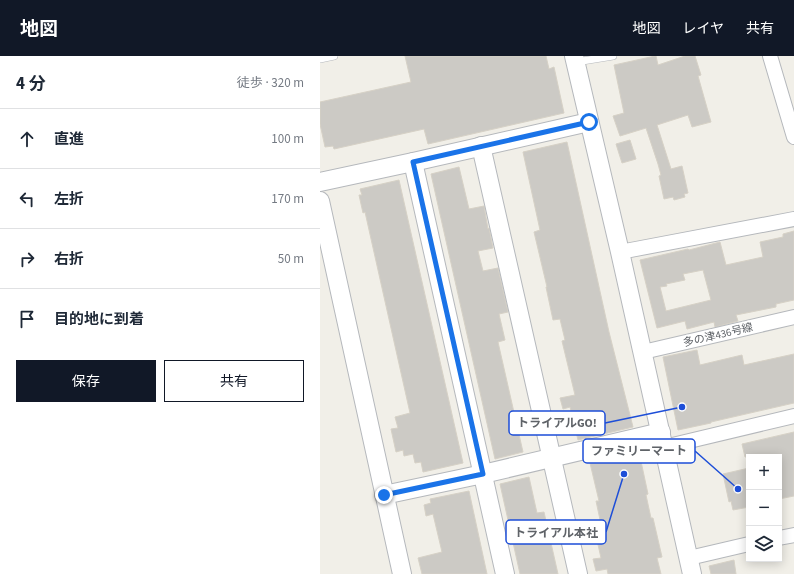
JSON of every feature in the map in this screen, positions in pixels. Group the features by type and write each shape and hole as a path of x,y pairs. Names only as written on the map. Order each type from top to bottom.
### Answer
{"street":[{"path":"770,56 794,137"},
{"path":"574,59 643,352 690,566 746,545"},
{"path":"320,182 589,122"},
{"path":"481,146 578,574"},
{"path":"413,162 505,574"},
{"path":"320,201 402,574"},
{"path":"620,252 794,219"},
{"name":"多の津436号線","path":"643,352 794,317"},
{"path":"384,495 483,474 552,457 662,440 794,416"},
{"path":"782,537 794,534"}],"lane":[{"path":"320,59 334,56"},
{"path":"574,59 613,56"}],"building":[{"path":"405,56 546,56 549,69 554,67 564,113 428,144 424,129 334,149 333,146 325,147 320,124 320,102 411,82"},
{"path":"656,56 658,65 685,56 695,56 701,75 698,76 711,122 692,127 688,115 657,125 671,169 682,166 688,193 684,194 685,197 674,200 673,197 664,199 659,176 661,175 646,128 620,136 613,116 624,113 614,65"},
{"path":"630,140 636,159 622,163 616,144"},
{"path":"567,142 609,332 633,427 578,440 570,407 563,409 560,398 575,395 562,341 565,340 560,319 553,320 534,232 540,230 523,152"},
{"path":"459,167 469,209 484,206 493,248 478,251 483,271 498,268 508,312 499,314 505,340 498,342 523,452 495,459 431,174"},
{"path":"399,180 463,463 423,472 421,462 415,463 413,454 404,456 403,450 396,452 391,429 398,428 395,417 410,413 365,212 363,213 359,195 362,195 360,189"},
{"path":"794,231 794,300 776,304 776,307 736,315 738,321 715,327 714,322 687,329 685,321 657,328 640,260 720,242 726,265 763,257 760,242 783,237 783,234","holes":["703,270 711,300 666,311 660,287 667,286 666,284 685,280 683,274"]},
{"path":"697,350 700,365 742,355 744,365 794,354 794,403 678,430 663,357"},
{"path":"794,432 794,496 782,498 782,454 746,454 745,457 742,444"},
{"path":"639,452 648,494 646,495 651,518 653,518 662,557 657,558 661,574 608,574 607,569 596,571 593,559 601,558 595,531 602,529 596,501 599,501 590,463"},
{"path":"746,469 746,508 733,510 731,501 729,502 723,474"},
{"path":"529,477 537,513 544,512 558,574 520,574 500,484"},
{"path":"469,491 487,574 422,574 418,558 442,552 433,514 426,516 424,505 431,503 430,499"},
{"path":"734,560 736,574 711,574 709,566"}],"place":[{"name":"トライアルGO!","path":"682,407"},
{"name":"トライアル本社","path":"624,474"},
{"name":"ファミリーマート","path":"738,489"}],"route":[{"path":"384,495 483,474 413,162 589,122"}]}
